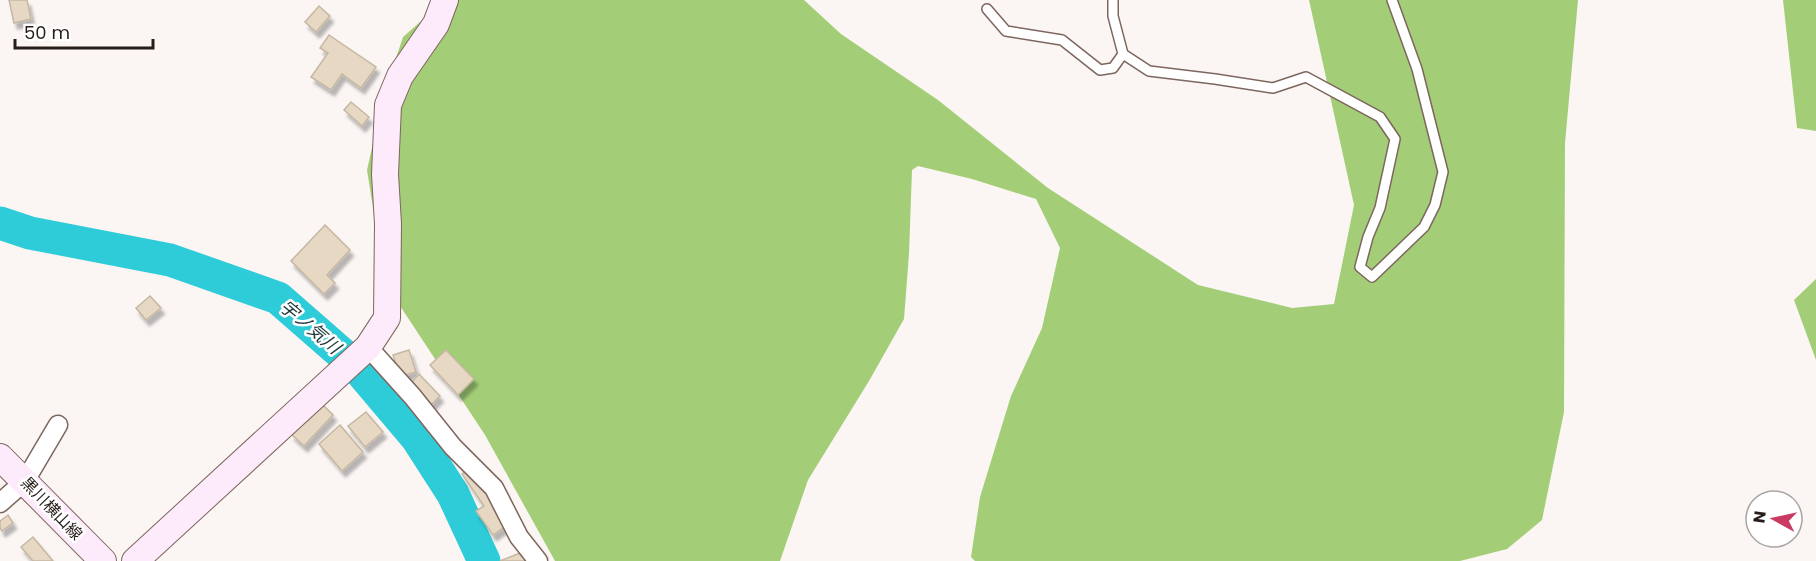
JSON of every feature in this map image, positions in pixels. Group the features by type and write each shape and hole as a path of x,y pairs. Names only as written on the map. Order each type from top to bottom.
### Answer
{"street":[{"path":"135,561 368,347 387,318 388,224 385,174 388,105 400,76 436,24 445,0"},
{"path":"368,347 413,397 453,447 494,488 519,537 538,561"},
{"path":"0,503 25,481 58,425"},
{"name":"黒川横山線","path":"0,457 103,561"}],"lane":[{"path":"1113,0 1113,16 1123,54 1149,71 1215,78 1273,88 1306,77 1380,117 1395,139 1380,208 1368,237 1360,267 1372,277 1424,227 1435,205 1443,172 1418,69 1392,0"},
{"path":"987,9 1006,31 1062,40 1100,70 1113,68 1123,54"}],"green space":[{"path":"445,0 804,0 841,34 938,100 1048,188 1198,285 1292,308 1334,304 1354,205 1309,0 1578,0 1565,143 1564,412 1542,520 1507,549 1460,561 975,561 971,557 980,497 1011,396 1042,328 1060,248 1036,199 972,179 918,166 912,170 904,319 808,480 780,561 555,561 485,435 385,283 367,170 384,94 403,37"},
{"path":"1783,0 1816,0 1816,131 1797,128"},
{"path":"1816,279 1816,360 1794,300"}],"building":[{"path":"9,0 27,0 31,19 14,23"},
{"path":"319,6 330,16 316,32 305,22"},
{"path":"329,35 376,67 361,88 342,74 331,90 311,77 328,53 320,48"},
{"path":"351,102 369,117 362,126 344,110"},
{"path":"325,225 350,250 327,275 335,283 324,294 291,261"},
{"path":"150,296 161,308 146,320 136,308"},
{"path":"409,350 416,372 400,377 393,355"},
{"path":"446,350 474,379 458,395 430,365"},
{"path":"419,374 440,396 429,407 408,386"},
{"path":"321,403 333,415 304,446 291,434"},
{"path":"366,412 383,432 365,447 348,426"},
{"path":"340,425 363,452 342,471 319,444"},
{"path":"471,468 510,523 493,535 476,511 484,506 462,474"},
{"path":"8,515 13,523 2,531 0,521"},
{"path":"33,537 53,561 33,561 21,547"},
{"path":"525,551 529,561 500,561"}],"waterway":[{"name":"宇ノ気川","path":"0,223 30,233 170,260 278,298 357,367 417,438 453,494 484,561"}]}
